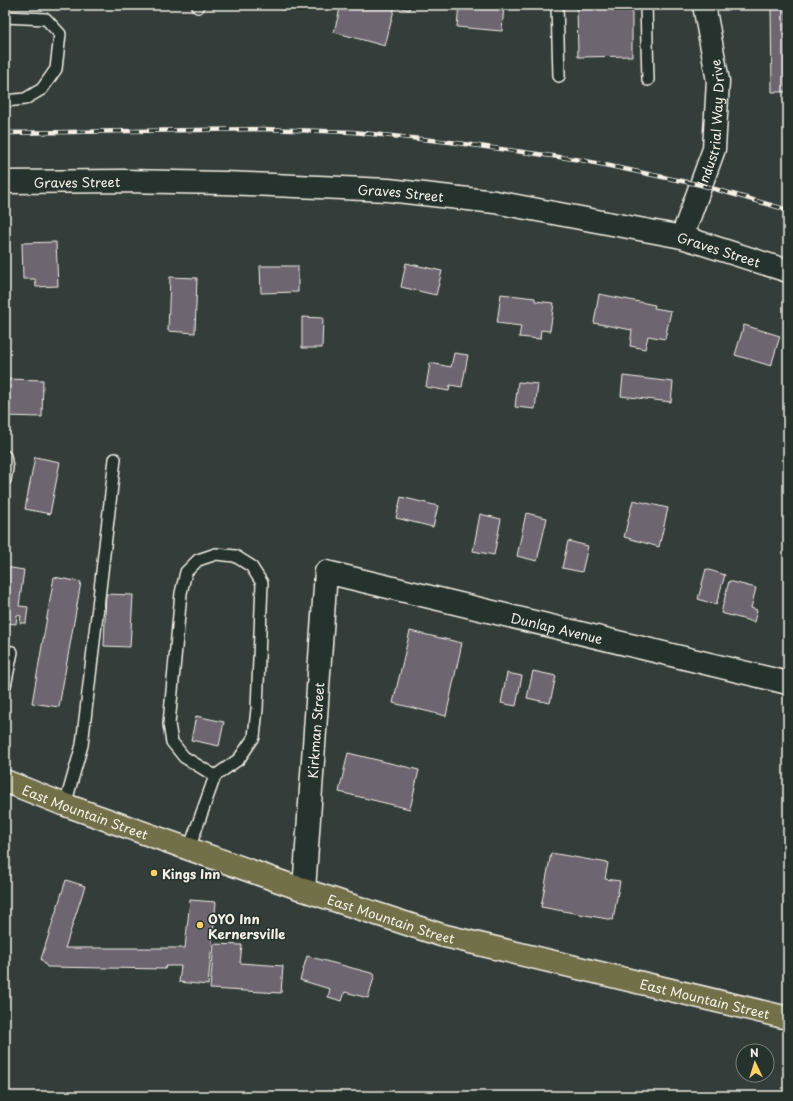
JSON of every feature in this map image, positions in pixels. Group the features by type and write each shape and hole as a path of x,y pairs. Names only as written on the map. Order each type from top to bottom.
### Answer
{"main road":[{"name":"East Mountain Street","path":"5,781 65,805 304,890 441,935 788,1018"}],"street":[{"name":"Industrial Way Drive","path":"682,237 714,149 718,81 704,5"},
{"name":"Graves Street","path":"5,182 123,181 388,190 495,202 682,237 788,271"},
{"name":"Dunlap Avenue","path":"326,572 788,683"},
{"name":"Kirkman Street","path":"304,890 326,572"}],"lane":[{"path":"557,5 559,76"},
{"path":"646,5 648,80"},
{"path":"5,17 46,19 60,34 56,69 42,89 25,99 5,101"},
{"path":"5,456 8,468 5,480"},
{"path":"65,805 82,745 115,459"},
{"path":"189,849 215,776 239,759 254,737 257,709 262,583 251,566 235,556 216,554 198,560 186,572 181,593 169,724 172,742 184,757 215,776"},
{"path":"5,651 12,652 5,686"}],"building":[{"path":"266,5 285,5 283,10"},
{"path":"341,5 410,5 409,10 395,6 385,46 334,32"},
{"path":"459,5 504,5 502,31 457,27"},
{"path":"577,5 632,5 632,56 578,57"},
{"path":"771,6 788,6 788,92 772,92"},
{"path":"56,242 58,286 36,287 35,279 23,279 22,243"},
{"path":"406,263 442,271 436,295 401,287"},
{"path":"260,266 298,266 298,292 261,293"},
{"path":"170,277 197,278 195,333 168,331"},
{"path":"501,294 535,298 535,301 554,303 550,331 541,330 540,339 519,337 521,326 497,323"},
{"path":"599,294 655,305 654,308 671,311 665,339 648,336 645,349 630,346 632,330 594,323"},
{"path":"302,317 323,318 322,348 302,348"},
{"path":"744,325 780,336 771,366 735,355"},
{"path":"454,353 468,355 462,387 450,385 449,391 426,387 430,363 451,367"},
{"path":"623,376 673,382 671,402 621,396"},
{"path":"5,379 43,380 42,417 5,416"},
{"path":"518,382 538,384 535,409 515,407"},
{"path":"35,457 60,462 50,514 25,509"},
{"path":"401,497 438,506 433,527 396,518"},
{"path":"633,500 668,508 659,547 624,537"},
{"path":"526,513 547,518 537,561 517,556"},
{"path":"480,514 501,519 494,555 473,551"},
{"path":"568,541 588,546 582,572 562,568"},
{"path":"5,567 24,570 19,606 28,607 26,623 20,623 21,616 17,615 16,624 5,623"},
{"path":"706,569 725,575 716,605 698,599"},
{"path":"54,577 81,582 59,707 32,703"},
{"path":"729,581 756,588 751,608 757,610 754,622 721,613"},
{"path":"106,594 133,595 130,647 104,646"},
{"path":"410,631 462,643 446,716 393,703"},
{"path":"533,671 556,676 550,703 527,698"},
{"path":"507,673 522,676 516,706 501,703"},
{"path":"196,716 224,722 219,746 191,740"},
{"path":"348,753 419,770 410,809 339,792"},
{"path":"551,853 608,863 605,879 620,881 613,920 541,907"},
{"name":"OYO Inn Kernersville","path":"66,880 85,886 65,948 185,948 190,900 216,902 208,985 179,982 181,966 166,966 165,969 47,967 41,959"},
{"path":"214,944 242,945 240,963 283,966 281,993 210,989"},
{"path":"307,956 375,974 368,998 345,992 342,1001 328,997 330,989 300,980"}],"railway":[{"path":"5,133 261,129 353,132 450,142 581,160 701,185 788,210"}],"place":[{"name":"Kings Inn","path":"154,873"},
{"name":"OYO Inn Kernersville","path":"200,925"}]}
